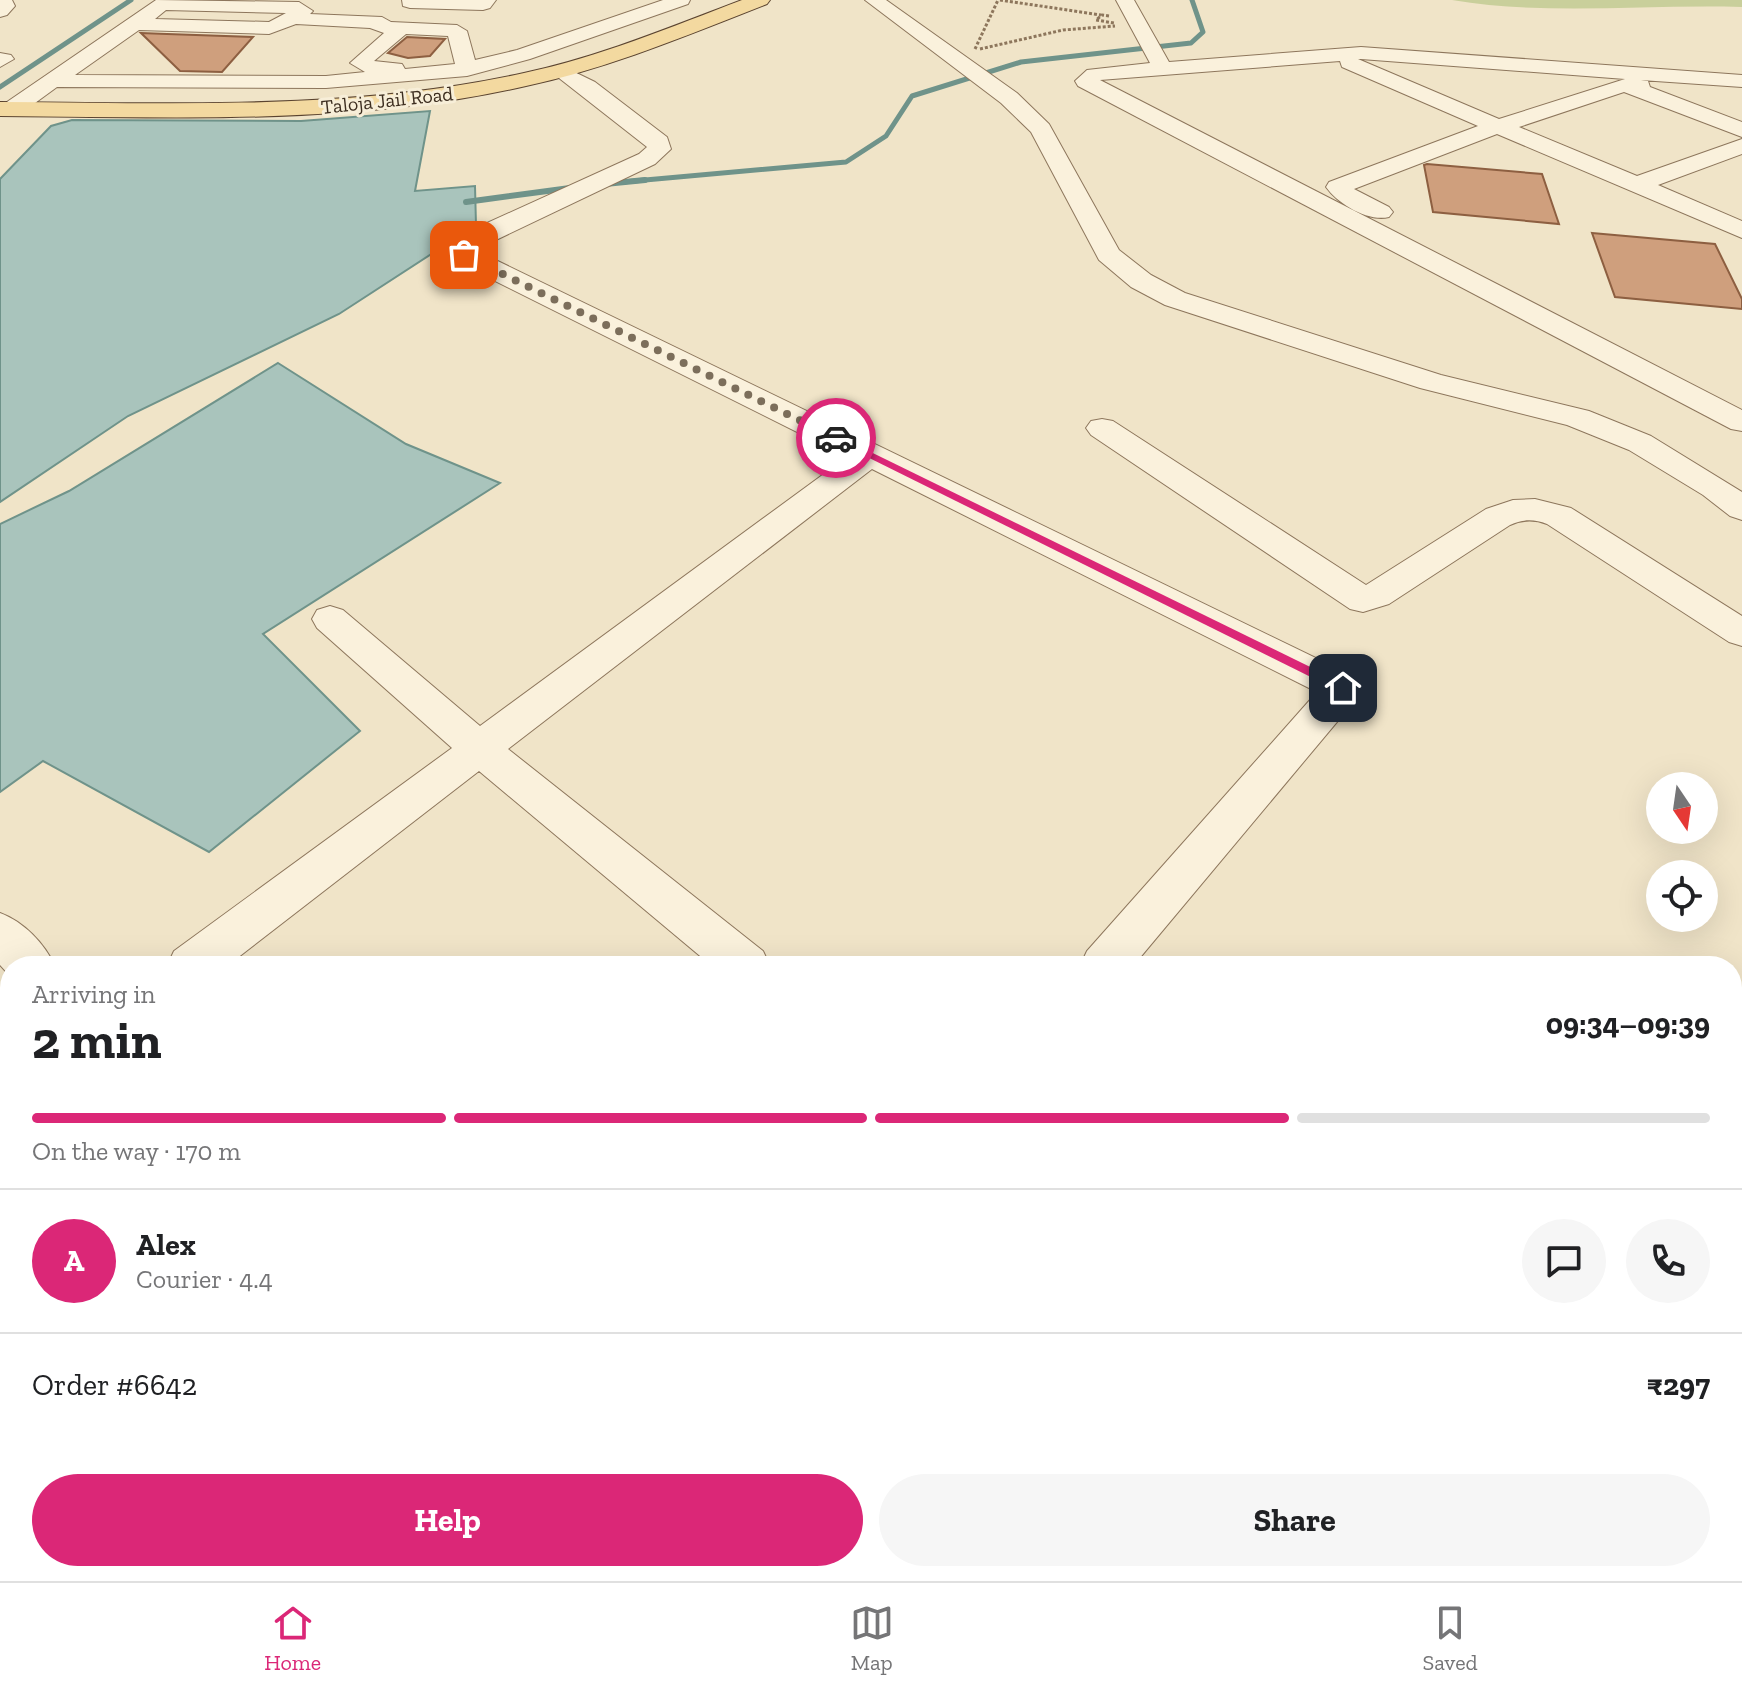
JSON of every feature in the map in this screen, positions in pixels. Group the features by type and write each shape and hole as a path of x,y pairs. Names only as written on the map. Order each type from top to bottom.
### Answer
{"main road":[{"name":"Taloja Jail Road","path":"10,103 319,97 419,89 557,61 729,0"},
{"name":"Taloja Jail Road","path":"10,103 348,106 446,95 560,71 760,0"}],"street":[{"path":"318,82 387,26 411,1 483,4 487,0"},
{"path":"874,0 964,53 1041,129 1108,254 1141,281 1175,299 1375,365 1578,418 1640,443 1715,488 1742,509"},
{"path":"1125,0 1161,63"},
{"path":"10,103 52,81 134,24 166,2 299,8 303,11 281,25 269,28 134,24"},
{"path":"52,81 318,82 388,79 543,49 665,2"},
{"path":"302,20 457,31 465,64"},
{"path":"387,26 360,63 377,70 465,64"},
{"path":"543,49 531,44 565,32"},
{"path":"1330,54 1742,230"},
{"path":"1742,81 1377,54 1330,54 1161,63 1094,74 1086,81 1742,422"},
{"path":"224,82 241,64"},
{"path":"560,71 587,87 659,142 659,149 647,159 463,244 461,249 464,255 1343,688 1113,956"},
{"path":"1625,85 1742,130"},
{"path":"1742,95 1625,85 1496,127 1338,187 1344,194 1742,395"},
{"path":"1636,185 1742,146"},
{"path":"1102,428 1363,600 1376,595 1498,517 1515,509 1535,508 1559,516 1742,633"},
{"path":"204,956 870,455"},
{"path":"330,619 481,750 734,956"},
{"path":"0,933 22,956"}],"path":[{"path":"964,53 999,0 1119,17 1120,24"},
{"path":"1102,15 1096,20 1120,24"},
{"path":"964,53 1061,30 1094,30 1120,24"}],"green space":[{"path":"1452,0 1742,0 1742,7 1560,8"}],"water":[{"path":"430,111 415,191 475,186 476,225 339,314 128,416 0,502 0,179 51,126 72,120 301,121"},
{"path":"278,363 406,444 500,483 263,634 360,731 209,852 43,761 0,792 0,524 69,491"}],"building":[{"path":"141,33 253,37 222,72 180,71"},
{"path":"407,37 445,39 430,56 408,58 388,53"},
{"path":"1424,165 1542,174 1559,224 1433,212"},
{"path":"1592,233 1715,244 1742,299 1742,309 1615,297"}],"waterway":[{"path":"0,87 131,0"},
{"path":"642,180 846,162 886,136 912,96 1021,62 1191,43 1203,32 1192,0"},
{"path":"605,184 642,180"},
{"path":"623,182 642,180"},
{"path":"466,202 570,188"}],"way so far":[{"path":"464,255 836,438"}],"route":[{"path":"836,438 1343,688"}]}
